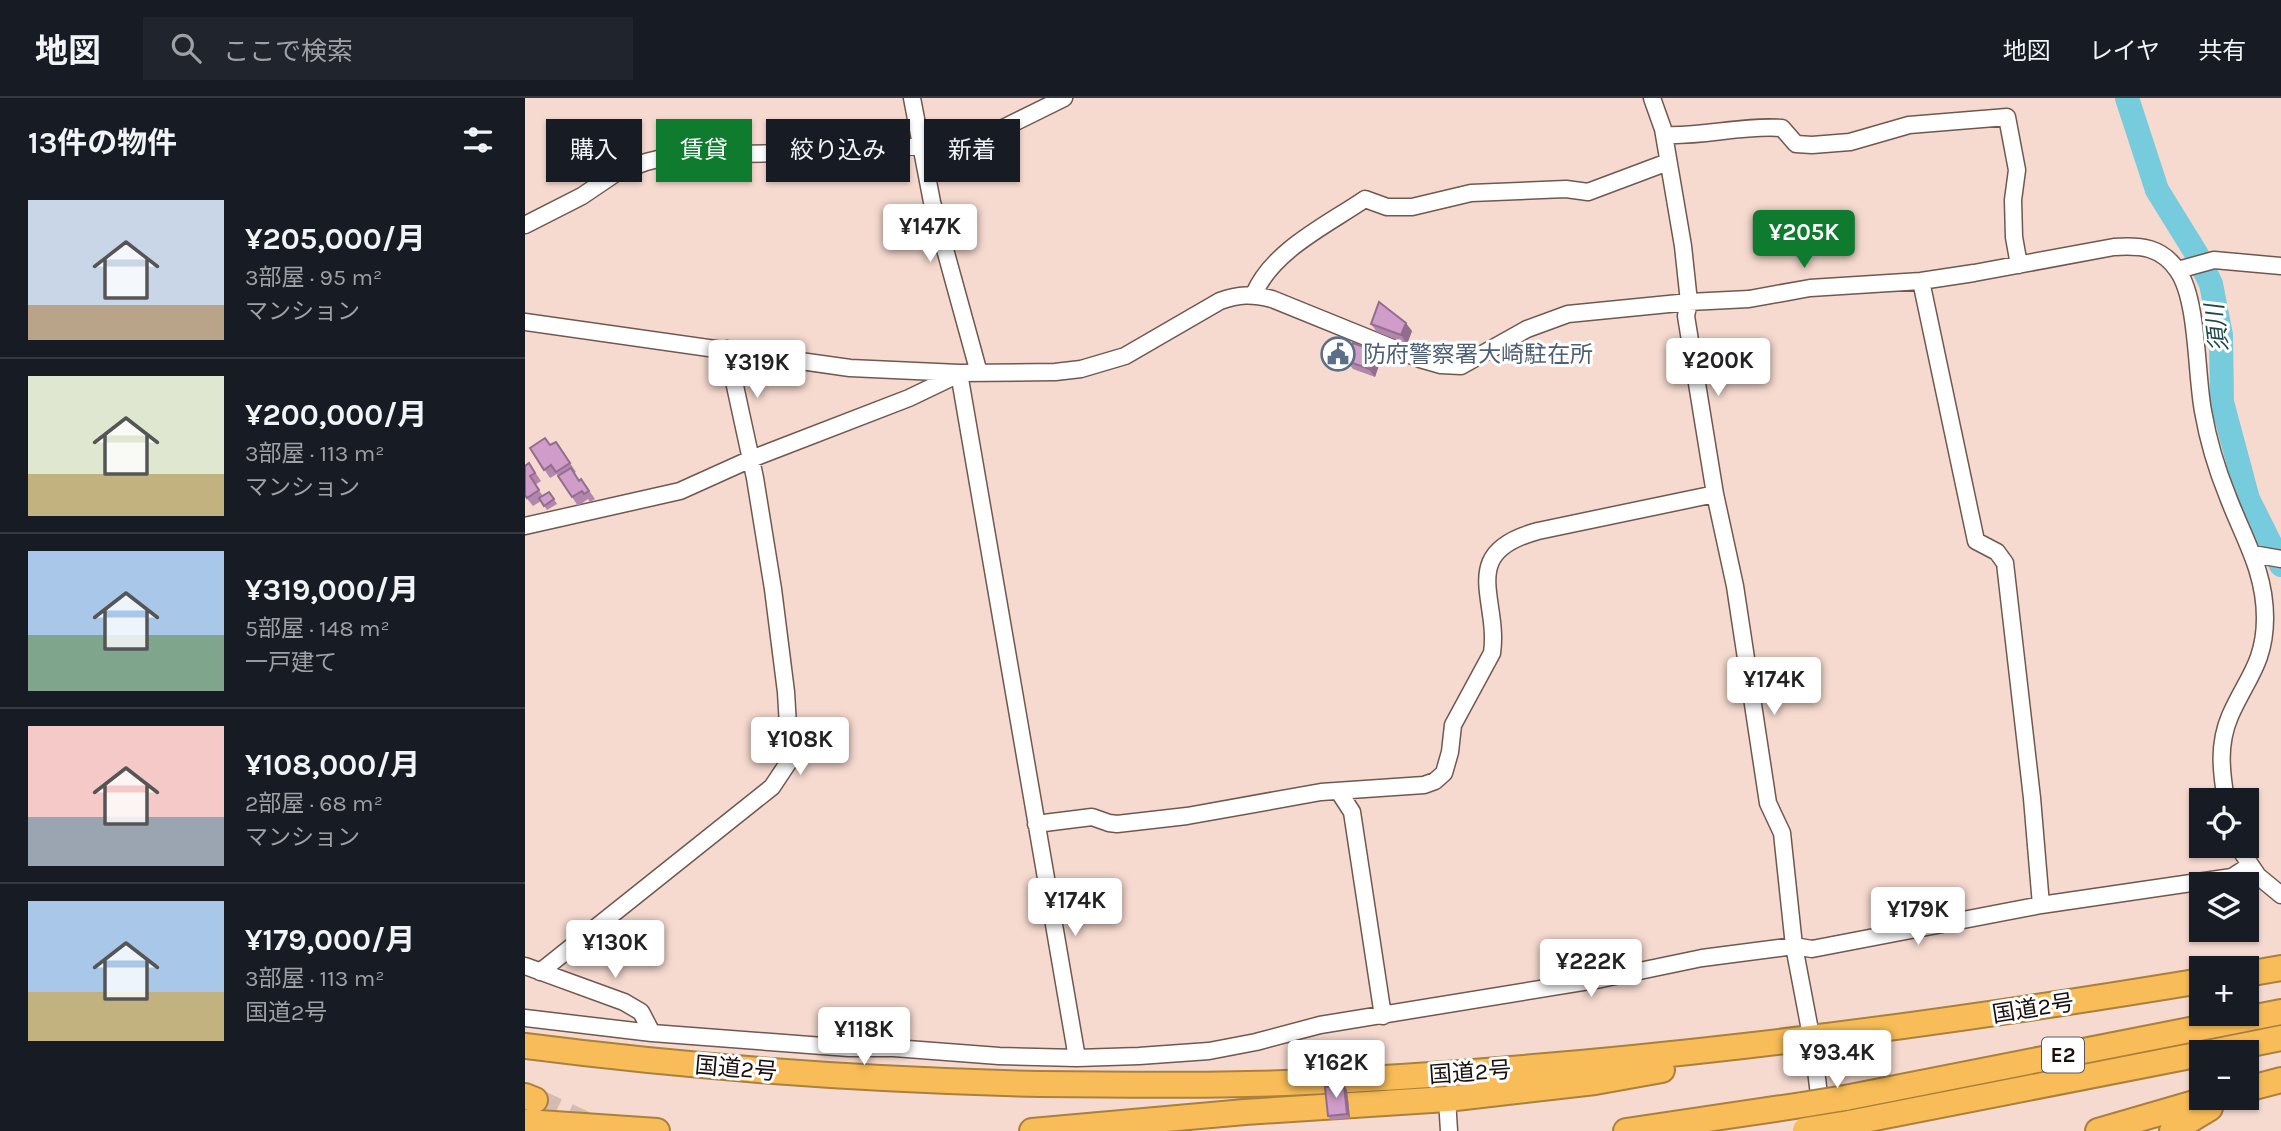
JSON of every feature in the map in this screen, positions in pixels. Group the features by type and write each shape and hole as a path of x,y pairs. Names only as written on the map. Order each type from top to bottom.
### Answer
{"highway":[{"path":"2259,972 2281,968"},
{"name":"国道2号","path":"525,1046 750,1069 927,1081 1109,1085 1281,1083 1474,1073 1633,1058 1929,1024 2189,983"},
{"name":"E2","path":"1626,1131 1845,1098 2281,1012"},
{"path":"1032,1131 1246,1122 1595,1082 1675,1068 1859,1043 1929,1024"},
{"path":"2259,1042 2281,1038"},
{"name":"E2","path":"1809,1131 2189,1056"},
{"path":"2259,1085 2281,1080"},
{"path":"2098,1131 2189,1105"},
{"path":"528,1106 657,1131"},
{"path":"2172,1131 2206,1110"},
{"path":"525,1129 539,1131"}],"street":[{"path":"912,98 932,202 979,373"},
{"path":"525,225 582,196 616,173 674,155 851,152 938,144 962,138 983,138 1064,98"},
{"path":"1652,98 1664,135 1683,246 1689,302 1686,316 1715,494 1735,586 1769,803 1781,833 1794,946 1809,1025"},
{"path":"1664,135 1769,127 1782,128 1797,144 1812,145 1850,142 1909,125 2007,117 2017,170 2013,200 2014,237 2019,265"},
{"path":"1254,295 1262,277 1296,245 1365,199 1387,207 1412,207 1471,193 1566,190 1588,192 1668,162"},
{"path":"525,321 850,368 959,373 1055,372 1081,369 1125,355 1220,301 1236,296 1254,295 1272,299 1420,359 1441,365 1461,366 1527,328 1558,317 1593,310 1749,299 1810,288 1921,281 2084,251 2137,246 2152,248 2182,269 2188,290 2206,430 2229,499 2256,554 2263,600 2264,634 2258,663 2229,718 2223,740 2221,772 2224,788"},
{"path":"2182,269 2214,260 2281,266"},
{"path":"1921,281 1976,541 1997,552 2005,564 2032,798 2041,905"},
{"path":"532,969 772,787 790,760 786,692 773,589 751,458 727,349"},
{"path":"525,526 680,491 751,458 909,398 959,373"},
{"path":"959,373 1077,1058"},
{"path":"1036,824 1093,817 1109,823 1129,823 1187,816 1321,792 1424,785 1435,781 1444,773 1453,725 1492,653 1487,575 1490,565 1505,544 1514,538 1538,531 1715,494"},
{"path":"2256,554 2281,559"},
{"path":"1339,792 1352,812 1383,1016"},
{"path":"2244,858 2265,883 2281,895"},
{"path":"525,1018 652,1033 999,1056 1077,1058 1209,1051 1319,1025 1601,979 1702,958 1794,946 1812,949 2041,905 2232,877 2249,866"},
{"path":"532,969 624,1002 641,1012 652,1033"},
{"path":"1809,1131 1814,1054"},
{"path":"1447,1099 1449,1131"}],"building":[{"path":"1379,302 1406,323 1401,335 1371,324"},
{"path":"1353,343 1375,351 1369,369 1347,361"},
{"path":"545,438 550,445 556,442 570,463 556,472 551,465 544,470 530,448"},
{"path":"529,463 535,473 530,476 539,490 527,498 525,466"},
{"path":"571,468 589,491 584,494 582,491 572,497 558,476"},
{"path":"549,492 554,499 544,506 539,498"},
{"path":"1344,1085 1347,1114 1328,1116 1325,1087"}],"waterway":[{"name":"須川","path":"2127,98 2157,190 2196,253 2211,284 2221,335 2222,402 2248,499 2281,565"}],"tunnel":[{"path":"535,1100 591,1126"}],"place":[{"name":"防府警察署大崎駐在所","path":"1338,354"}]}
